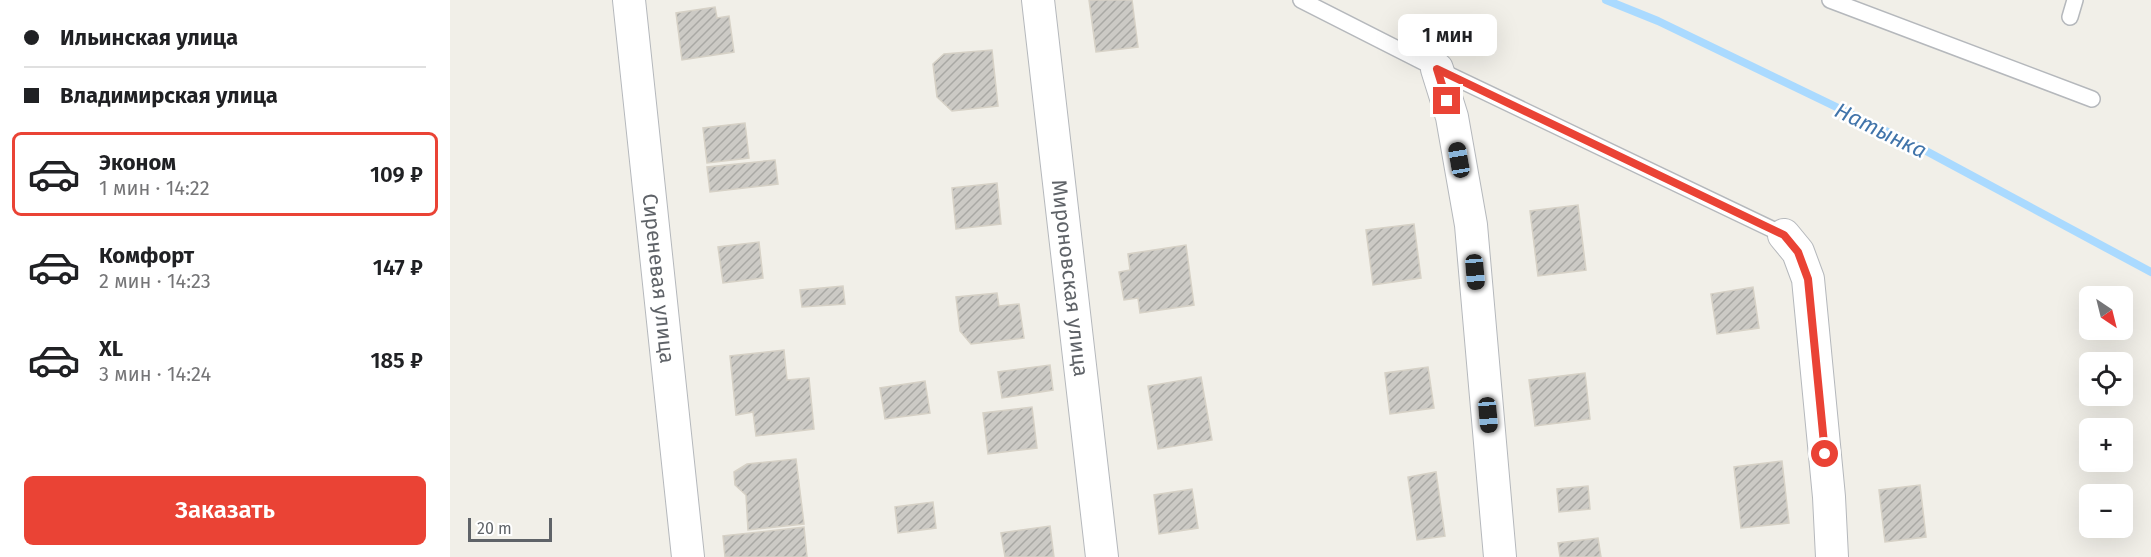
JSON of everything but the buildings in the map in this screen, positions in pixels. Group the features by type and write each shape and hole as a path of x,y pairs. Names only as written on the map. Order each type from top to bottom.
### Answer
{"street":[{"name":"Сиреневая улица","path":"629,0 687,557"},
{"name":"Мироновская улица","path":"1038,0 1102,557"},
{"path":"1437,69 1452,117 1471,225 1500,557"},
{"path":"1784,235 1798,252 1808,279 1829,497 1832,557"}],"lane":[{"path":"1301,0 1437,69 1784,235"},
{"path":"1830,0 2092,99"},
{"path":"2070,17 2075,0"}],"waterway":[{"name":"Натынка","path":"1606,0 1658,21 1915,145 2151,272"}],"route":[{"path":"1447,101 1437,69 1784,235 1798,252 1808,279 1825,454"}]}
